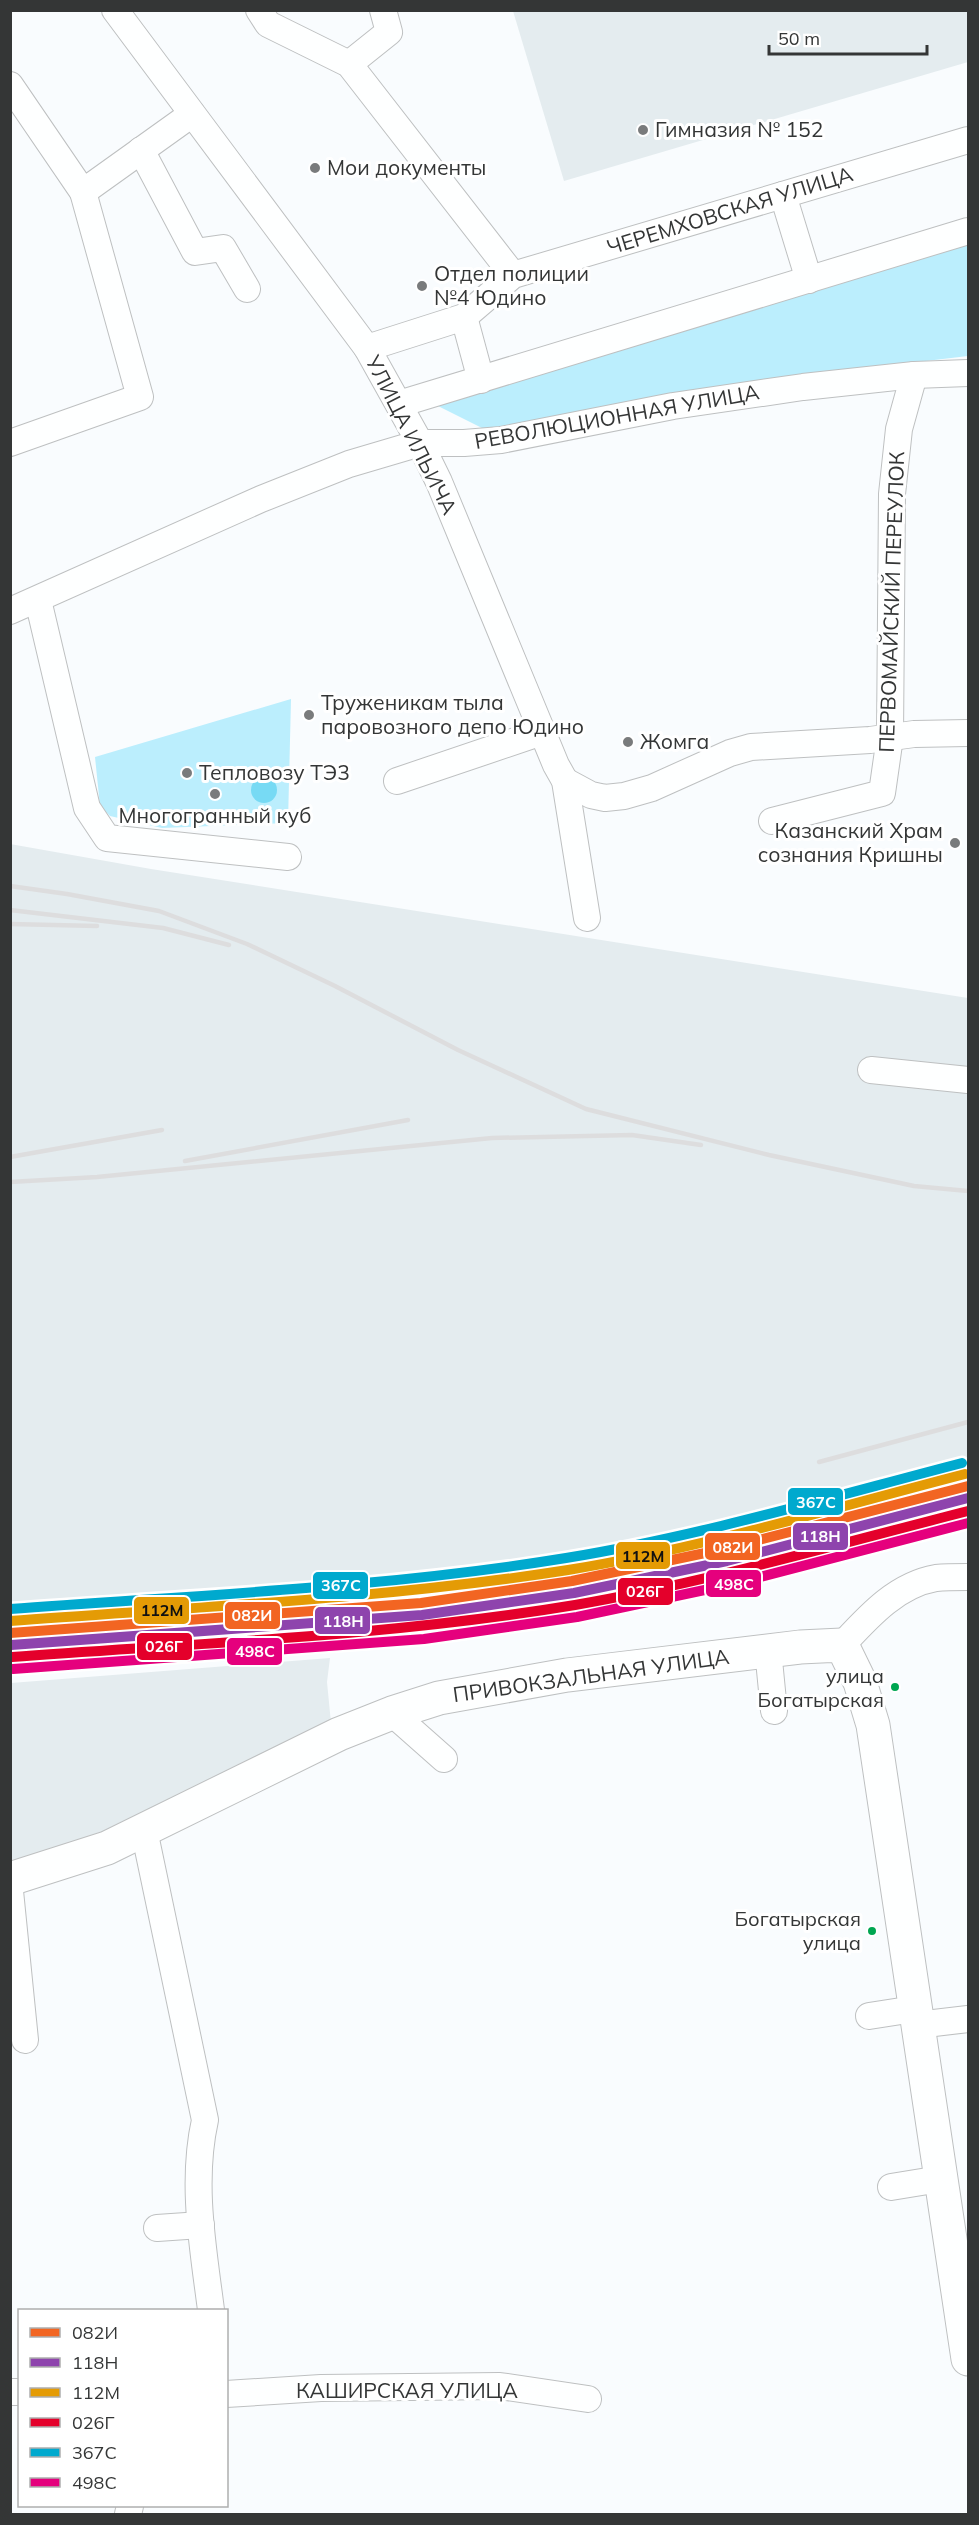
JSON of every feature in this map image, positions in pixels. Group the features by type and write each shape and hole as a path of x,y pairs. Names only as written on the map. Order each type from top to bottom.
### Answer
{"main road":[{"name":"ПРИВОКЗАЛЬНАЯ УЛИЦА","path":"10,1879 98,1852 339,1734 392,1713 439,1698 510,1684 768,1650 842,1645"},
{"path":"842,1645 860,1682 873,1725 969,2360"}],"street":[{"name":"УЛИЦА ИЛЬИЧА","path":"115,10 367,348 420,443 440,482 542,732 566,781 587,918"},
{"path":"259,10 268,24 349,64 513,276"},
{"path":"349,64 389,32 383,10"},
{"path":"10,86 83,192 140,397 10,443"},
{"path":"83,192 192,114"},
{"name":"ЧЕРЕМХОВСКАЯ УЛИЦА","path":"367,348 464,317 513,276 969,140"},
{"path":"141,150 195,252 223,248 246,289"},
{"path":"783,195 809,280"},
{"path":"399,404 969,231"},
{"path":"464,317 481,380"},
{"name":"РЕВОЛЮЦИОННАЯ УЛИЦА","path":"10,611 261,500 349,464 420,443 464,444 501,440 673,406 803,387 914,375 969,374"},
{"name":"ПЕРВОМАЙСКИЙ ПЕРЕУЛОК","path":"772,821 882,793 890,737 892,494 899,429 914,375"},
{"path":"38,600 87,808 107,838 288,857"},
{"path":"397,781 542,732"},
{"path":"566,781 591,795 605,798 624,796 652,788 730,753 751,747 914,734 969,733"},
{"path":"871,1070 969,1080"},
{"path":"842,1645 868,1616 897,1593 934,1578 969,1576"},
{"path":"768,1650 774,1711"},
{"path":"392,1713 444,1759"},
{"path":"144,1830 205,2120 199,2147 201,2224 211,2309"},
{"path":"10,1891 25,2040"},
{"path":"869,2016 969,2019"},
{"path":"891,2187 940,2179"},
{"path":"157,2228 201,2224"},
{"name":"КАШИРСКАЯ УЛИЦА","path":"228,2394 321,2388 500,2386 588,2399"}],"shaded area":[{"name":"Гимназия № 152","path":"513,11 968,11 968,62 564,181"},
{"path":"968,245 968,356 766,380 484,429 432,403"},
{"path":"291,699 288,823 162,828 110,816 100,806 95,757"},
{"path":"10,844 151,869 968,998 968,1526 790,1571 11,1653"},
{"path":"330,1658 327,1682 331,1723 80,1844 11,1860 11,1683"}],"water":[{"path":"264,777 274,780 277,790 274,800 264,803 254,800 251,790 254,780"}],"railway":[{"path":"10,886 159,911 247,944 335,986 458,1050 586,1109 769,1155 914,1186 968,1191"},
{"path":"10,910 163,928 229,945"},
{"path":"10,924 97,926"},
{"path":"185,1161 408,1120"},
{"path":"10,1157 162,1130"},
{"path":"10,1182 97,1177 492,1138 632,1135 701,1145"},
{"path":"819,1462 968,1422"}],"transit line":[{"name":"367С","path":"10,1609 358,1584 566,1558 666,1539 962,1463"},
{"name":"112М","path":"10,1621 359,1595 568,1570 718,1539 965,1474"},
{"name":"082И","path":"10,1633 421,1603 572,1581 724,1549 968,1486"},
{"name":"118Н","path":"11,1645 422,1615 574,1593 727,1561 968,1498"},
{"name":"026Г","path":"12,1657 224,1643 505,1616 625,1596 724,1574 968,1511"},
{"name":"498С","path":"13,1669 424,1639 577,1617 733,1584 968,1523"}],"place":[{"name":"Гимназия № 152","path":"643,130"},
{"name":"Мои документы","path":"315,168"},
{"name":"Отдел полиции №4 Юдино","path":"422,286"},
{"name":"Труженикам тыла паровозного депо Юдино","path":"309,715"},
{"name":"Жомга","path":"628,742"},
{"name":"Тепловозу ТЭ3","path":"187,773"},
{"name":"Многогранный куб","path":"215,794"},
{"name":"Казанский Храм сознания Кришны","path":"955,843"},
{"name":"улица Богатырская","path":"895,1687"},
{"name":"Богатырская улица","path":"872,1931"}]}
